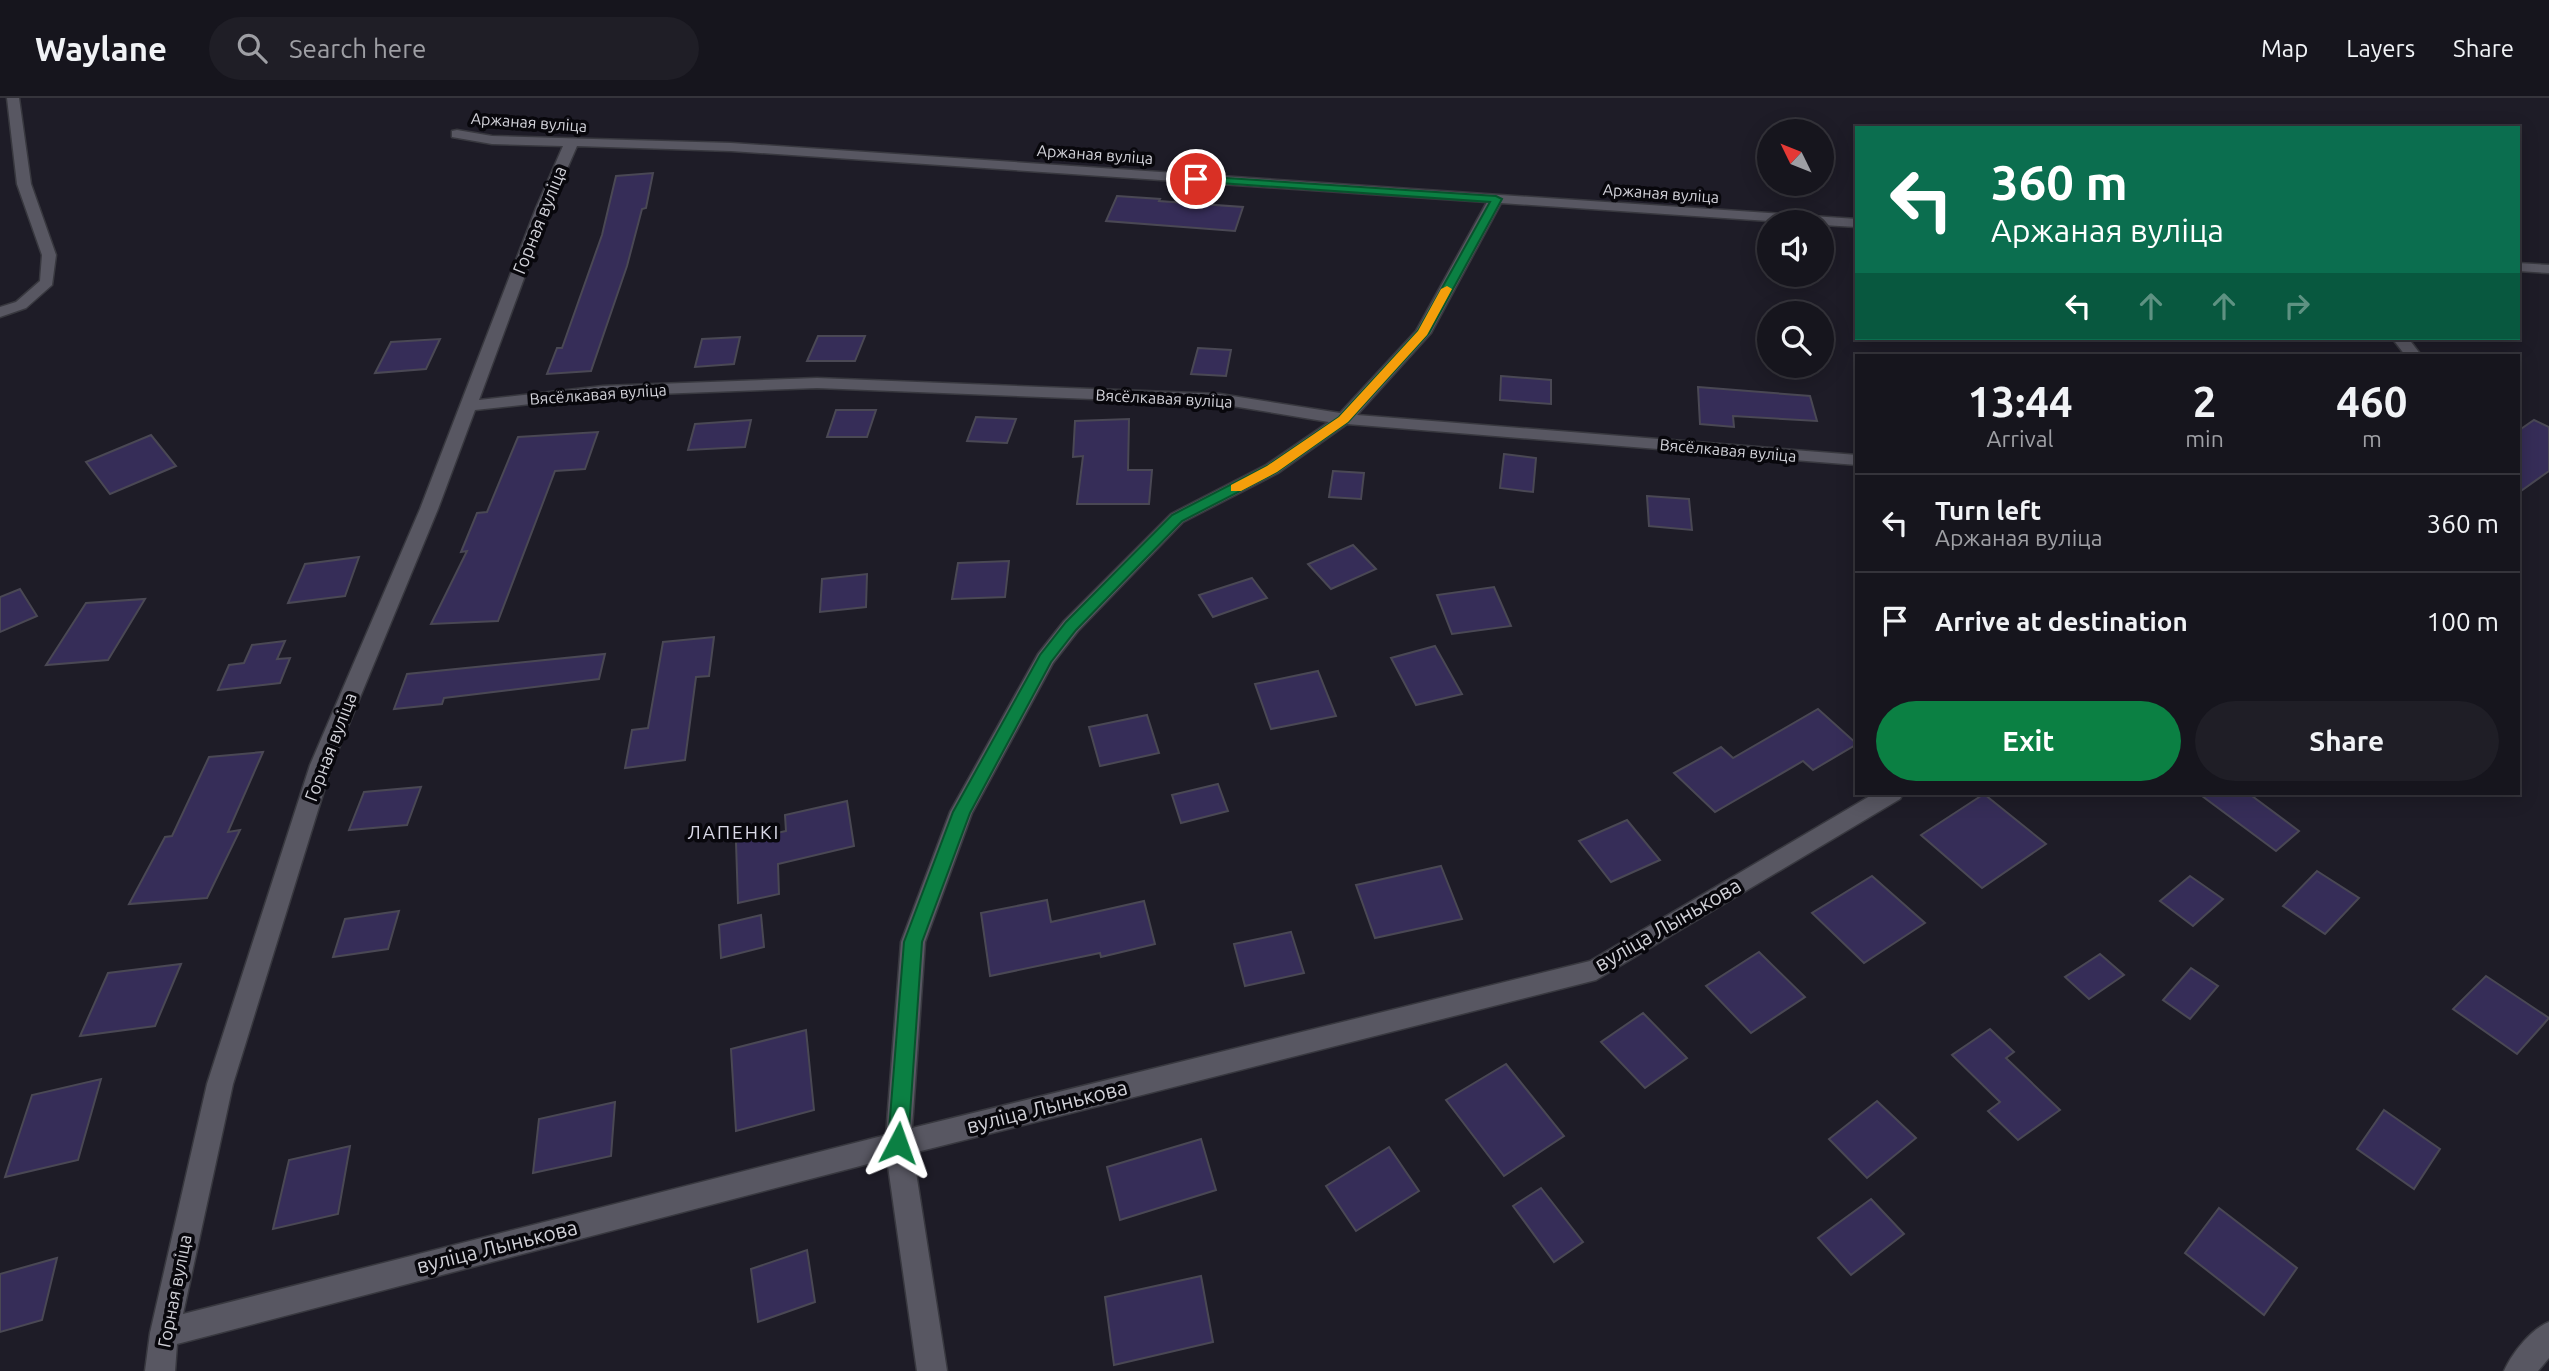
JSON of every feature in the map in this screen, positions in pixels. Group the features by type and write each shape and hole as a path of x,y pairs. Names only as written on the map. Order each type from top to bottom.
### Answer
{"street":[{"path":"0,312 21,304 47,282 49,255 24,184 13,98"},
{"name":"Аржаная вуліца","path":"457,134 492,140 571,144 731,147 1855,223"},
{"name":"Горная вуліца","path":"160,1371 164,1333 220,1084 321,765 470,405 543,208 571,144"},
{"path":"932,1371 898,1143 913,942 961,812 1045,659 1071,626 1177,518 1272,469 1343,419 1423,333 1496,199"},
{"path":"2520,267 2549,269"},
{"path":"2402,340 2412,354"},
{"name":"Вясёлкавая вуліца","path":"470,405 603,391 817,383 1220,398 1343,419 1855,460"},
{"name":"вуліца Лынькова","path":"164,1333 898,1143 1597,970 1889,795"},
{"path":"2519,1371 2549,1336"}],"building":[{"path":"653,173 646,208 642,209 627,266 591,371 547,374 557,348 562,348 602,235 616,176"},
{"path":"1117,196 1243,207 1235,231 1106,221"},
{"path":"818,336 865,336 855,361 807,361"},
{"path":"740,337 734,364 695,367 702,339"},
{"path":"440,339 426,369 375,373 391,342"},
{"path":"1198,348 1231,350 1226,376 1191,374"},
{"path":"1501,376 1551,380 1551,404 1500,400"},
{"path":"1698,387 1810,396 1817,421 1733,416 1734,427 1700,424"},
{"path":"836,410 876,410 867,437 827,437"},
{"path":"976,417 1016,419 1007,443 967,441"},
{"path":"1129,419 1128,470 1152,470 1149,504 1077,504 1083,456 1073,457 1075,421"},
{"path":"751,420 745,447 688,450 695,424"},
{"path":"2534,420 2549,427 2549,471 2520,492 2520,430"},
{"path":"598,432 585,469 555,471 498,621 431,624 467,551 461,552 477,513 487,512 518,437"},
{"path":"151,435 176,466 110,494 86,462"},
{"path":"1504,454 1536,458 1533,492 1500,488"},
{"path":"1333,471 1364,473 1361,499 1329,497"},
{"path":"1647,496 1689,499 1692,530 1649,526"},
{"path":"1353,545 1376,569 1331,589 1308,564"},
{"path":"359,557 345,596 288,603 305,564"},
{"path":"1009,561 1005,597 952,599 958,563"},
{"path":"867,574 866,607 820,612 822,579"},
{"path":"1252,578 1267,598 1213,617 1199,595"},
{"path":"1494,587 1511,626 1452,634 1437,595"},
{"path":"20,589 37,616 0,632 0,597"},
{"path":"145,599 108,660 46,665 86,603"},
{"path":"714,637 709,676 696,677 685,760 625,768 632,730 648,728 663,642"},
{"path":"285,641 277,659 290,658 280,683 218,690 229,665 244,663 252,645"},
{"path":"1435,646 1462,694 1416,705 1391,658"},
{"path":"605,654 599,679 444,698 442,704 394,709 407,674"},
{"path":"1318,671 1336,716 1271,729 1255,684"},
{"path":"1818,709 1855,742 1855,745 1813,770 1803,761 1715,812 1674,773 1721,747 1733,758"},
{"path":"1147,715 1159,753 1100,766 1089,727"},
{"path":"263,752 228,832 240,830 207,898 129,904 165,837 172,836 209,757"},
{"path":"1218,784 1228,811 1181,823 1172,795"},
{"path":"421,787 407,825 349,830 364,792"},
{"path":"1985,795 2046,844 1982,888 1921,835"},
{"path":"2201,795 2251,795 2299,831 2276,851"},
{"path":"847,801 854,846 778,864 779,894 738,903 736,842 786,831 785,815"},
{"path":"1627,820 1660,860 1611,882 1579,841"},
{"path":"1441,866 1462,919 1375,938 1356,885"},
{"path":"2317,871 2359,898 2325,934 2283,906"},
{"path":"1872,876 1925,923 1864,963 1812,913"},
{"path":"2190,876 2223,899 2193,926 2160,901"},
{"path":"1047,900 1051,922 1144,901 1155,944 1101,957 1100,953 990,976 981,913"},
{"path":"399,911 388,949 333,957 345,919"},
{"path":"761,915 764,947 721,958 719,925"},
{"path":"1291,932 1304,973 1245,986 1234,944"},
{"path":"1759,952 1805,997 1751,1033 1706,986"},
{"path":"2100,954 2124,975 2089,999 2065,977"},
{"path":"181,964 155,1026 80,1036 108,973"},
{"path":"2191,968 2218,986 2190,1019 2163,1000"},
{"path":"2486,976 2549,1018 2517,1054 2453,1009"},
{"path":"1643,1013 1687,1058 1645,1088 1601,1042"},
{"path":"1990,1029 2014,1052 2006,1058 2060,1110 2018,1140 1988,1111 2000,1102 1952,1055"},
{"path":"806,1030 814,1110 736,1131 731,1049"},
{"path":"1506,1064 1564,1136 1504,1176 1446,1100"},
{"path":"101,1079 78,1160 5,1177 32,1095"},
{"path":"1877,1101 1916,1138 1867,1178 1829,1139"},
{"path":"615,1102 611,1156 533,1173 539,1119"},
{"path":"2384,1110 2440,1149 2414,1189 2357,1149"},
{"path":"1201,1139 1216,1190 1120,1220 1107,1167"},
{"path":"350,1146 338,1214 273,1229 289,1160"},
{"path":"1389,1147 1419,1191 1356,1231 1326,1186"},
{"path":"1541,1188 1583,1242 1554,1262 1513,1206"},
{"path":"1871,1199 1904,1234 1851,1275 1818,1238"},
{"path":"2219,1208 2297,1268 2264,1315 2185,1253"},
{"path":"807,1250 815,1302 758,1322 751,1269"},
{"path":"57,1258 42,1320 0,1332 0,1274"},
{"path":"1201,1276 1213,1342 1114,1365 1105,1297"}],"slow traffic":[{"path":"1236,488 1272,469 1343,419 1423,333 1447,289"}],"district":[{"name":"ЛАПЕНКІ","path":"734,832"}],"route":[{"path":"898,1143 913,942 961,812 1045,659 1071,626 1177,518 1272,469 1343,419 1423,333 1496,199 1196,179"}]}
